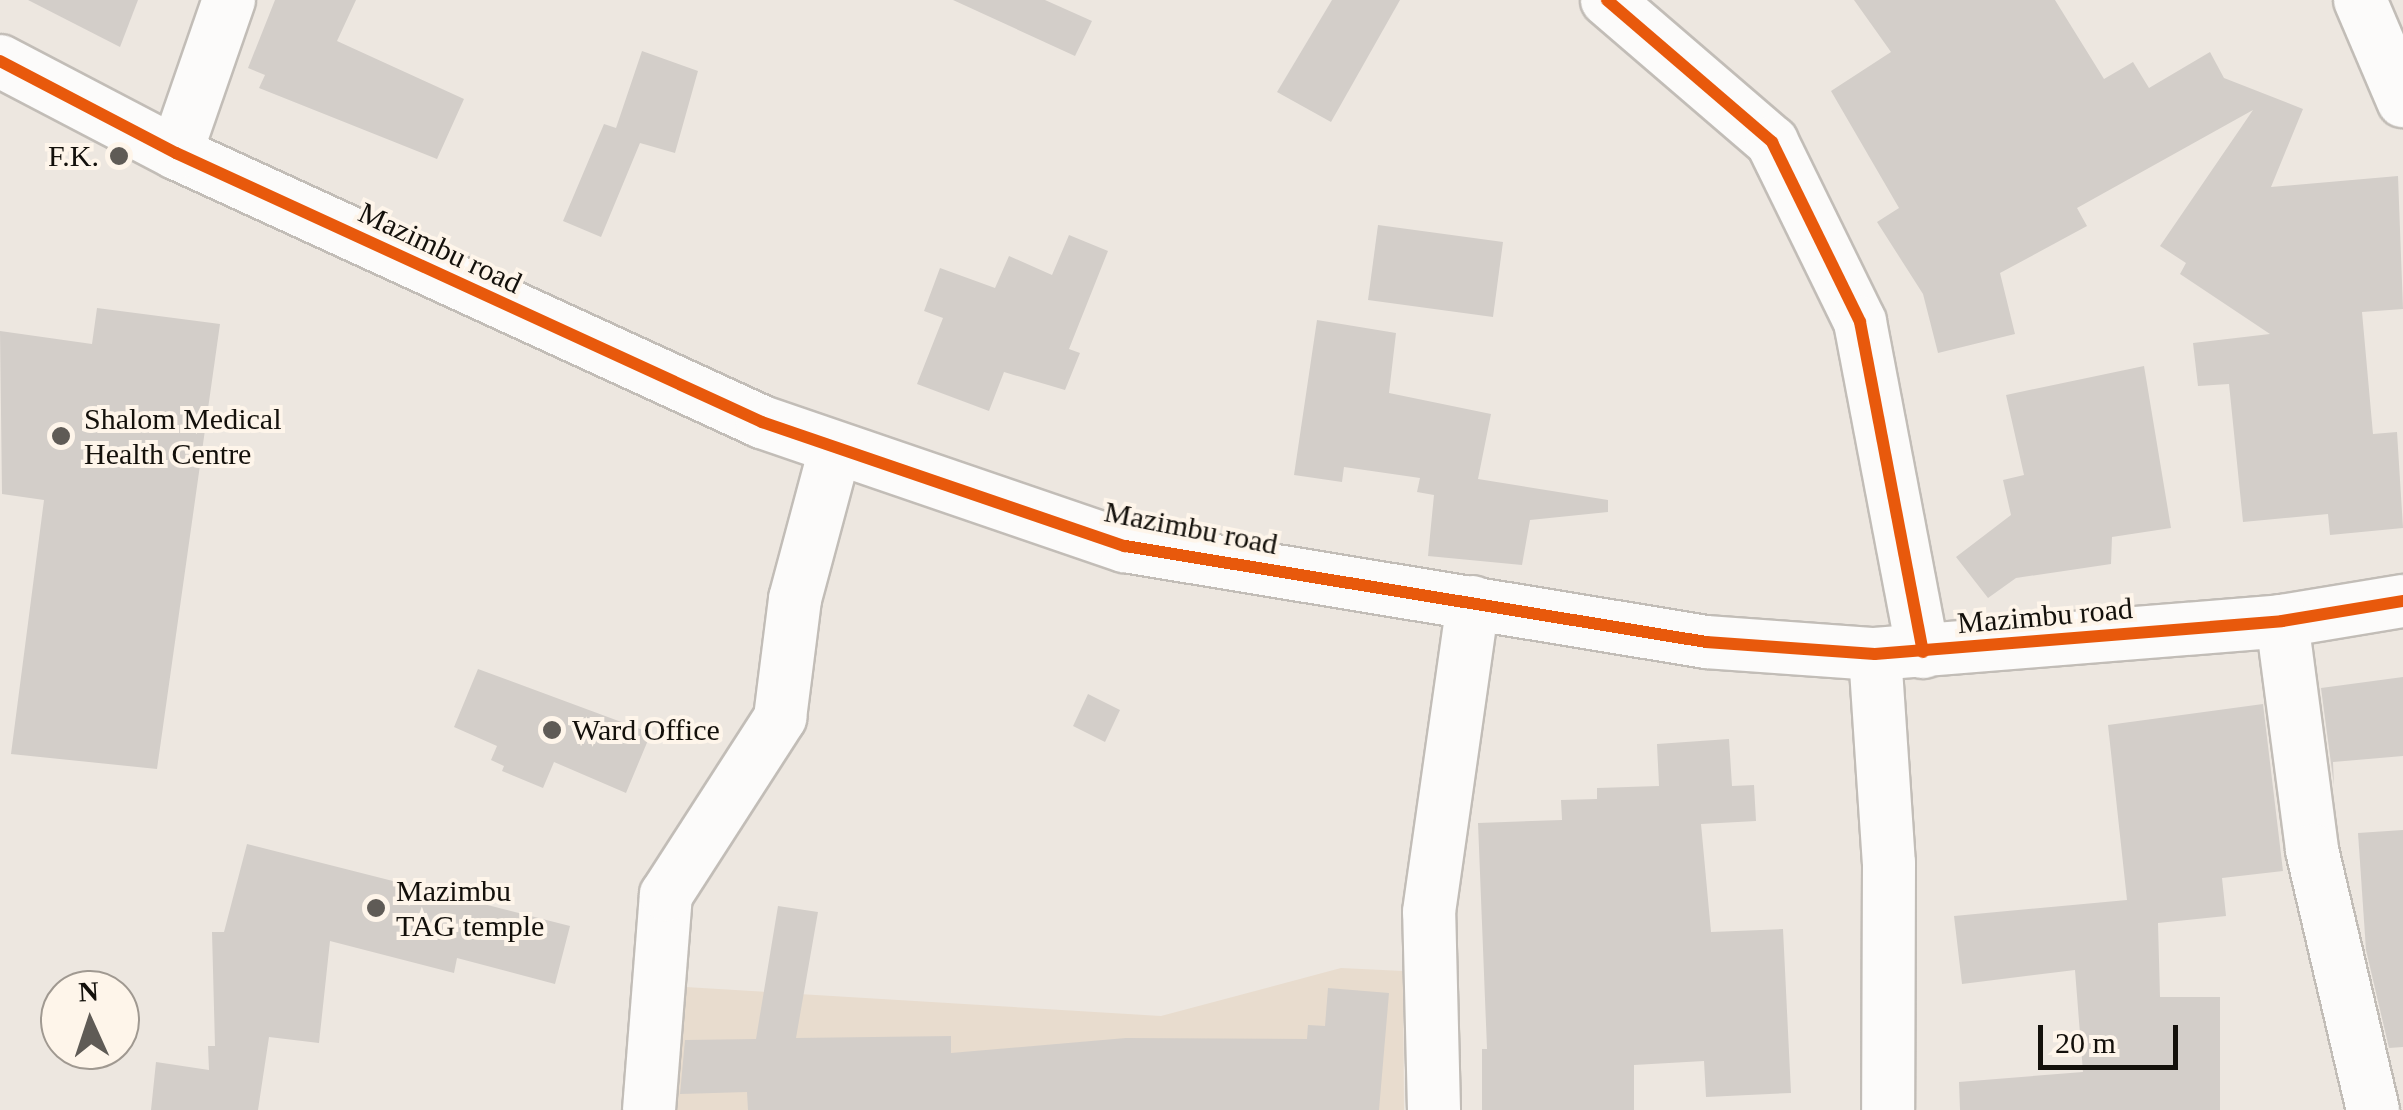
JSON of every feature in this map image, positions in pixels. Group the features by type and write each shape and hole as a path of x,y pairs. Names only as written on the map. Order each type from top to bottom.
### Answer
{"street":[{"path":"176,153 229,0"},
{"path":"1607,0 1772,142 1860,322 1899,653 1888,863 1888,1110"},
{"path":"2360,0 2403,101"},
{"name":"Mazimbu road","path":"0,61 176,153 834,450 1126,546 1706,642 1899,653 2282,621 2403,601"},
{"path":"649,1110 666,894 780,718 795,599 834,450"},
{"path":"1434,1110 1429,912 1473,602"},
{"path":"2282,621 2312,850 2373,1110"}],"shaded area":[{"path":"1341,968 1403,971 1404,1110 640,1110 669,986 1161,1016"}],"building":[{"path":"28,0 138,0 120,47"},
{"path":"275,0 356,0 337,41 464,99 437,159 259,88 265,75 248,68"},
{"path":"953,0 1045,0 1092,21 1075,56"},
{"path":"1332,0 1400,0 1331,122 1277,92"},
{"path":"1854,0 2055,0 2104,79 2133,62 2149,88 2210,52 2224,78 2303,109 2271,187 2398,176 2403,309 2362,312 2373,434 2397,432 2403,528 2330,535 2328,514 2243,522 2229,384 2198,386 2193,343 2270,334 2180,274 2186,263 2160,246 2253,110 2077,208 2087,226 2000,273 2015,334 1938,353 1923,294 1877,222 1899,208 1831,91 1891,52"},
{"path":"642,51 698,71 675,153 640,143 601,237 563,221 604,124 616,128"},
{"path":"1378,225 1503,242 1493,317 1368,300"},
{"path":"1069,235 1108,251 1069,349 1080,353 1065,390 1004,372 989,411 917,384 943,318 924,311 940,268 995,288 1009,256 1052,275"},
{"path":"97,308 220,324 157,769 11,754 44,500 2,494 0,331 92,344"},
{"path":"1317,320 1396,333 1389,393 1491,414 1478,479 1608,500 1608,512 1530,520 1522,565 1428,556 1434,495 1417,492 1420,478 1344,467 1342,482 1294,475"},
{"path":"2144,366 2171,528 2112,537 2111,564 2016,578 1988,598 1956,557 2011,515 2003,480 2024,475 2006,395"},
{"name":"Ward Office","path":"478,669 651,733 626,793 554,762 543,788 502,771 504,766 491,760 497,746 454,727"},
{"path":"2403,677 2403,756 2333,762 2334,786 2321,688"},
{"path":"1088,694 1120,710 1105,742 1073,726"},
{"path":"2263,704 2283,871 2222,878 2226,916 2158,923 2160,997 2220,997 2220,1110 1960,1110 1959,1082 2083,1072 2075,970 1962,984 1954,916 2127,900 2108,725"},
{"path":"1729,739 1732,786 1754,785 1756,821 1701,824 1711,932 1783,929 1791,1093 1706,1097 1704,1061 1634,1065 1634,1110 1482,1110 1482,1049 1487,1049 1478,823 1562,820 1561,800 1597,799 1597,788 1659,786 1657,744"},
{"path":"2403,830 2403,1047 2389,1048 2366,950 2358,833"},
{"path":"247,844 570,926 555,984 457,958 454,973 330,941 319,1043 269,1037 258,1110 151,1110 156,1062 209,1070 208,1046 215,1046 212,932 224,932"},
{"path":"778,906 818,912 796,1038 951,1036 951,1053 1126,1038 1307,1039 1308,1025 1325,1026 1328,988 1389,993 1379,1110 748,1110 747,1092 680,1094 685,1040 756,1039"}],"cycle path":[{"path":"1607,0 1772,142 1860,322 1923,652"},
{"path":"0,61 176,153 762,422 1125,546 1706,642 1875,654 2282,621 2403,601"}],"place":[{"name":"F.K.","path":"119,156"},
{"name":"Shalom Medical Health Centre","path":"61,436"},
{"name":"Ward Office","path":"552,730"},
{"name":"Mazimbu TAG temple","path":"376,908"}]}
